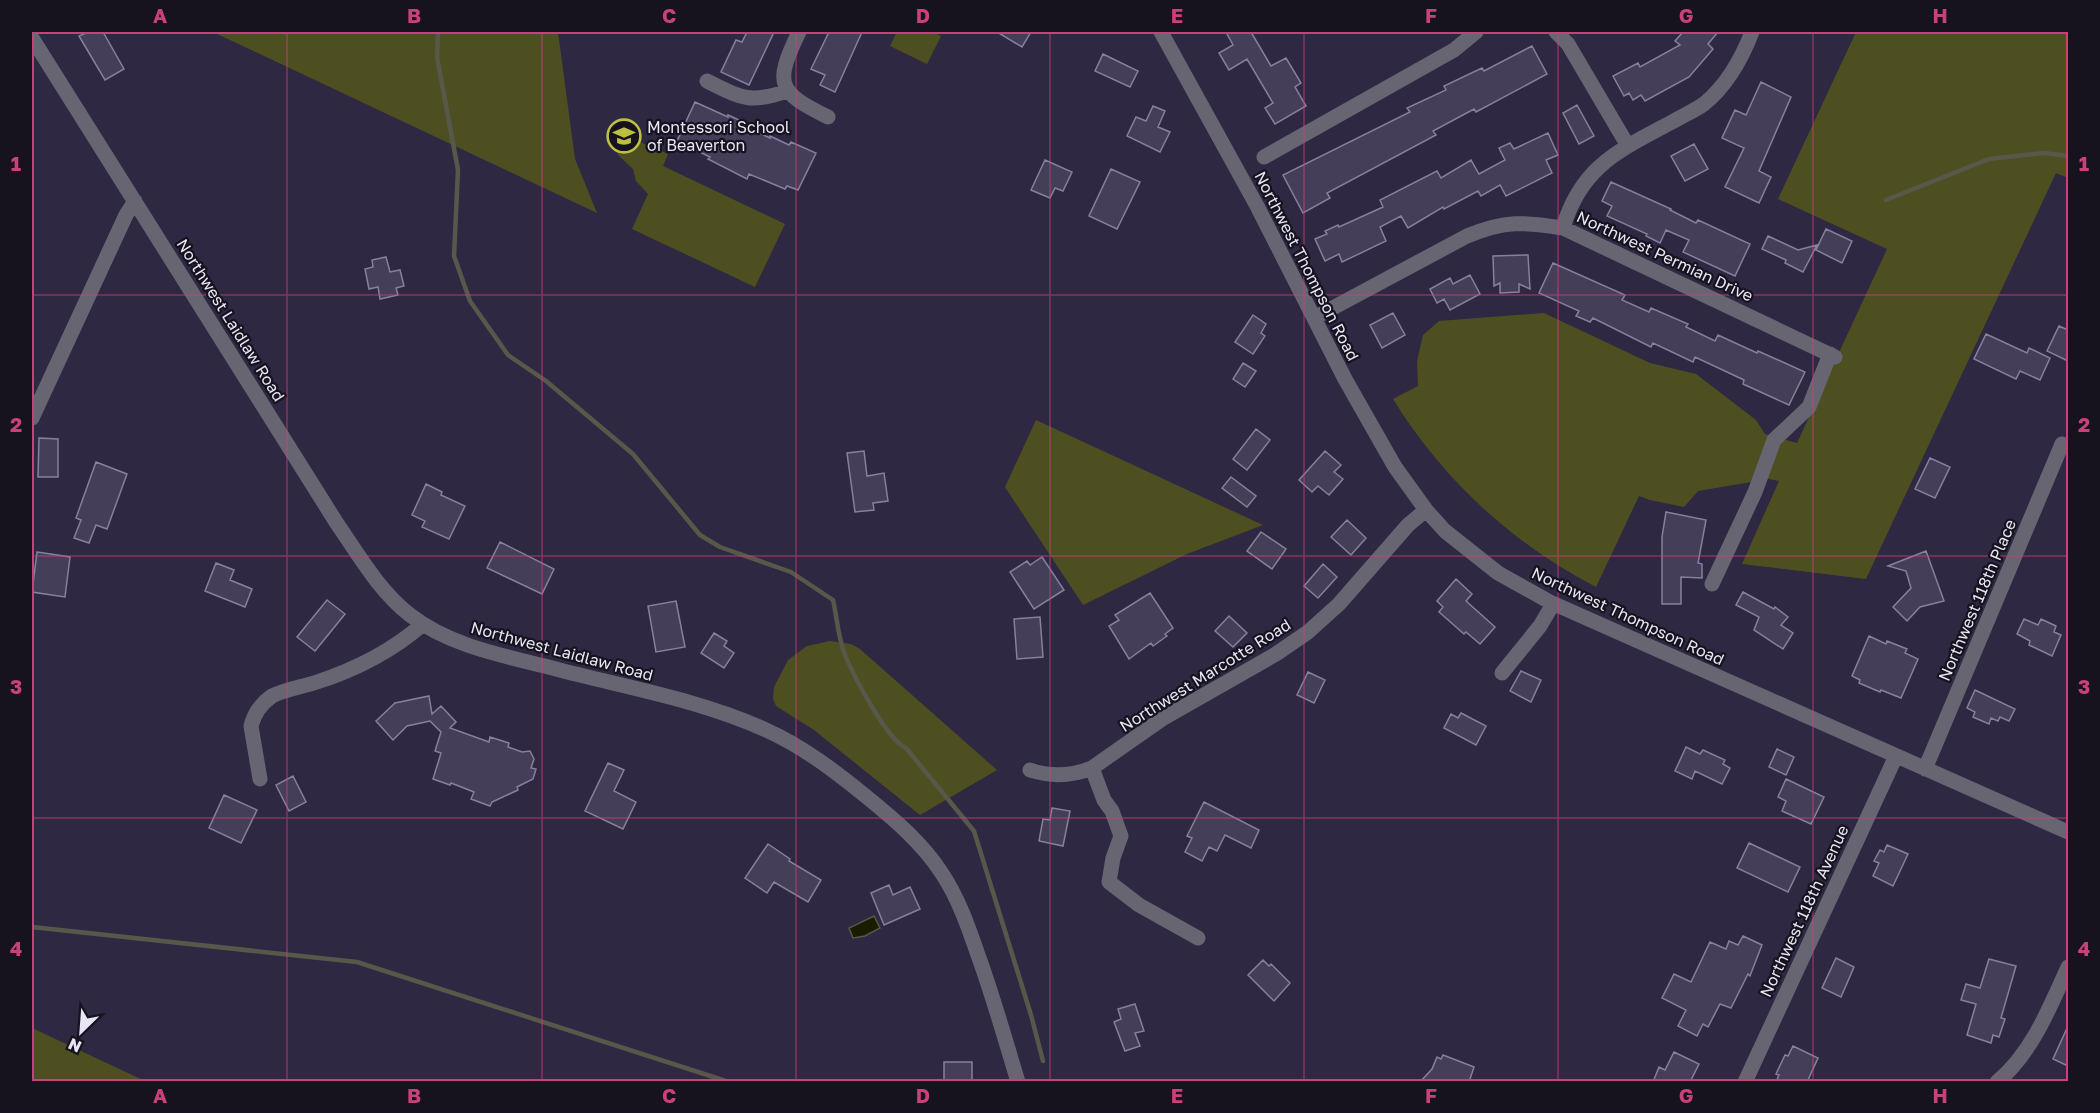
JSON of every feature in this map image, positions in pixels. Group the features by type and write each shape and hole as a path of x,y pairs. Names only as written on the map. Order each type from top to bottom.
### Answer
{"street":[{"path":"799,32 783,71 787,91 800,103 828,117"},
{"name":"Northwest Thompson Road","path":"1161,32 1257,206 1371,427 1395,467 1426,510 1445,531 1498,573 1553,604 2068,832"},
{"path":"1264,157 1454,50 1476,32"},
{"path":"1556,32 1568,44 1628,146"},
{"path":"1563,228 1569,207 1584,182 1606,160 1704,104 1729,76 1752,32"},
{"name":"Northwest Laidlaw Road","path":"32,38 357,553 391,597 408,614 423,624 466,645 685,702 747,722 805,751 845,780 917,841 949,885 965,917 1018,1082"},
{"path":"707,81 727,91 752,99 787,91"},
{"path":"32,418 126,215 135,201"},
{"name":"Northwest Permian Drive","path":"1314,318 1467,236 1492,225 1526,222 1563,228 1832,356 1809,407 1774,440 1755,492 1712,584"},
{"name":"Northwest 118th Place","path":"1925,769 2062,444"},
{"name":"Northwest Marcotte Road","path":"1030,770 1050,775 1064,775 1080,773 1092,768 1162,719 1276,654 1308,632 1345,598 1408,525 1426,510"},
{"path":"1502,673 1540,626 1553,604"},
{"path":"260,779 251,726 253,718 266,701 281,692 309,685 383,655 423,624"},
{"name":"Northwest 118th Avenue","path":"1744,1082 1896,756"},
{"path":"1092,768 1121,836 1113,858 1109,882 1139,905 1198,938"},
{"path":"1997,1082 2034,1036 2068,967"}],"shaded area":[{"path":"213,32 558,32 575,159 597,213"},
{"path":"897,32 932,32 941,36 927,64 890,46"},
{"path":"1856,32 2068,32 2068,178 2056,173 1866,579 1742,564 1779,481 1769,479 1698,491 1684,507 1639,496 1596,587 1536,551 1482,507 1434,457 1393,399 1418,386 1417,361 1423,335 1439,321 1544,313 1650,363 1696,374 1756,420 1765,434 1797,443 1887,249 1778,199"},
{"path":"624,135 668,154 663,166 785,224 755,287 632,229 648,194 636,181 633,169 618,155 618,145"},
{"path":"1036,420 1263,525 1187,554 1083,605 1005,487"},
{"path":"830,641 851,644 860,649 997,770 920,815 814,730 776,706 773,699 774,687 788,660 807,646"},
{"path":"874,916 880,928 865,936 853,938 849,928"},
{"path":"32,1028 145,1081 32,1081"}],"building":[{"path":"88,32 103,32 124,69 105,80 79,36"},
{"path":"747,32 774,32 749,85 721,72 736,40 742,42"},
{"path":"829,32 862,32 835,92 820,85 825,75 811,69"},
{"path":"997,32 1031,32 1022,47"},
{"path":"1226,32 1251,32 1271,66 1286,58 1301,83 1295,87 1306,106 1275,124 1265,108 1273,103 1247,59 1229,70 1219,53 1233,45"},
{"path":"1683,32 1718,32 1708,44 1713,49 1689,77 1645,101 1641,95 1633,100 1629,93 1624,96 1613,76 1638,63 1640,67 1680,45 1675,41"},
{"path":"1532,46 1547,74 1476,112 1474,109 1433,131 1436,135 1327,193 1330,198 1303,213 1283,175 1410,112 1407,108 1446,90 1444,86 1482,68 1484,71"},
{"path":"1103,54 1138,71 1130,87 1095,71"},
{"path":"1761,82 1791,97 1759,171 1771,177 1759,203 1725,187 1744,148 1722,138 1735,110 1746,115"},
{"path":"695,102 750,125 748,128 770,138 770,136 789,145 791,142 816,153 798,190 787,186 785,189 749,174 747,179 677,141"},
{"path":"1577,105 1594,136 1579,144 1563,113"},
{"path":"1153,106 1165,111 1158,127 1170,132 1160,152 1127,136 1136,117 1146,121"},
{"path":"1548,133 1558,155 1546,160 1552,173 1506,196 1500,185 1481,196 1478,191 1444,209 1443,207 1408,228 1401,216 1380,227 1386,241 1342,262 1339,254 1325,261 1315,239 1327,234 1325,231 1383,207 1380,200 1437,171 1441,178 1471,160 1479,174 1505,160 1499,148 1510,143 1514,149"},
{"path":"1694,144 1708,169 1685,181 1671,156"},
{"path":"1045,160 1072,172 1063,191 1055,188 1050,198 1031,190"},
{"path":"1111,169 1140,182 1117,229 1089,216"},
{"path":"1611,182 1696,223 1698,220 1750,244 1735,276 1683,252 1689,240 1666,230 1660,243 1646,236 1647,234 1607,216 1612,206 1602,201"},
{"path":"1826,229 1852,241 1842,263 1816,250"},
{"path":"1768,236 1798,250 1817,245 1803,272 1785,263 1786,260 1762,249"},
{"path":"1528,255 1530,289 1519,284 1519,292 1500,293 1500,283 1494,286 1493,256"},
{"path":"386,257 390,272 400,270 404,286 396,288 398,295 380,299 378,287 369,289 365,269 373,267 372,260"},
{"path":"1553,263 1625,295 1622,300 1649,312 1651,308 1688,324 1686,327 1715,341 1718,335 1805,372 1789,405 1743,384 1744,380 1695,357 1693,362 1653,343 1651,347 1593,318 1590,322 1576,316 1579,311 1539,293"},
{"path":"1470,275 1480,294 1450,310 1444,299 1437,303 1430,289 1450,278 1453,284"},
{"path":"1393,313 1405,335 1382,348 1370,325"},
{"path":"1253,315 1266,324 1261,333 1265,336 1253,354 1235,342"},
{"path":"2059,326 2068,330 2068,361 2047,351"},
{"path":"1986,334 2027,353 2029,348 2050,358 2040,380 2020,371 2016,379 1974,359"},
{"path":"1243,363 1256,371 1245,387 1233,379"},
{"path":"1256,429 1270,440 1247,470 1233,459"},
{"path":"39,438 58,439 58,477 38,477"},
{"path":"864,451 867,476 884,473 888,501 873,503 874,510 855,512 847,453"},
{"path":"1325,451 1341,465 1334,472 1343,479 1329,495 1318,486 1312,492 1299,480"},
{"path":"1930,458 1950,467 1935,498 1915,489"},
{"path":"96,462 127,474 107,529 96,525 89,543 74,538 81,520 76,518"},
{"path":"1231,477 1256,496 1247,507 1222,488"},
{"path":"426,484 442,492 441,495 465,506 449,539 422,527 425,521 412,515"},
{"path":"1666,512 1706,520 1698,563 1702,564 1702,578 1681,577 1681,604 1662,604 1662,537"},
{"path":"1347,520 1366,538 1351,555 1331,537"},
{"path":"1261,532 1286,549 1272,569 1247,551"},
{"path":"500,542 554,569 542,594 487,568"},
{"path":"1926,551 1944,601 1920,607 1907,621 1893,607 1911,588 1906,571 1888,566"},
{"path":"37,552 70,557 65,597 32,592"},
{"path":"1042,557 1064,590 1034,609 1010,572 1027,561 1030,565"},
{"path":"216,563 234,570 230,580 252,589 245,607 205,591"},
{"path":"1323,564 1337,577 1318,598 1304,586"},
{"path":"1456,579 1472,594 1466,601 1495,627 1480,644 1466,632 1464,634 1439,612 1443,607 1437,601"},
{"path":"1743,592 1774,609 1775,607 1788,617 1781,625 1793,633 1783,649 1754,630 1759,617 1736,605"},
{"path":"1150,593 1173,628 1165,634 1167,636 1153,646 1151,643 1129,659 1109,626 1119,620 1115,615"},
{"path":"327,600 345,614 315,651 297,637"},
{"path":"676,601 685,647 656,652 648,606"},
{"path":"1229,616 1247,633 1233,647 1215,631"},
{"path":"1040,617 1043,657 1017,659 1014,619"},
{"path":"2024,619 2038,625 2041,619 2056,626 2054,632 2061,635 2052,656 2029,645 2030,641 2017,634"},
{"path":"714,633 727,641 724,646 734,653 724,668 701,653"},
{"path":"1869,636 1886,644 1887,641 1907,649 1905,653 1918,659 1901,698 1859,683 1860,680 1852,676"},
{"path":"1521,671 1541,680 1531,702 1510,691"},
{"path":"1308,672 1325,680 1314,703 1297,695"},
{"path":"1975,690 2015,709 2009,721 2000,717 1998,721 1991,718 1989,724 1973,717 1975,712 1967,708"},
{"path":"429,696 432,714 441,706 456,722 450,728 489,742 490,737 509,743 508,747 522,752 530,751 534,759 531,768 536,769 533,779 517,787 518,790 492,802 490,806 471,799 474,792 433,779 441,753 435,751 441,732 430,721 407,726 393,740 376,721 395,703"},
{"path":"1461,713 1486,726 1476,745 1444,728 1451,714 1458,718"},
{"path":"1686,747 1700,754 1703,750 1725,760 1723,764 1730,768 1722,784 1695,771 1692,779 1675,771"},
{"path":"1777,749 1794,757 1786,775 1769,767"},
{"path":"608,763 624,770 614,791 636,802 623,829 585,811"},
{"path":"293,776 306,802 289,811 276,785"},
{"path":"1786,779 1824,797 1811,824 1782,811 1786,801 1778,797"},
{"path":"224,795 257,810 241,843 209,828"},
{"path":"1204,802 1259,830 1251,848 1225,835 1217,851 1209,847 1202,861 1185,852 1192,838 1187,836"},
{"path":"1052,808 1070,811 1063,846 1039,841 1043,819 1050,820"},
{"path":"1749,843 1800,867 1788,892 1737,868"},
{"path":"768,844 790,859 789,861 821,880 808,902 774,882 767,893 745,878"},
{"path":"1887,845 1908,854 1893,886 1873,876 1879,863 1874,861 1880,850 1884,852"},
{"path":"889,885 893,895 910,887 920,909 884,925 871,893"},
{"path":"1743,936 1762,945 1750,976 1748,974 1731,1008 1720,1004 1708,1027 1703,1024 1697,1036 1678,1026 1686,1010 1662,998 1674,974 1691,982 1710,942 1726,949 1729,941 1738,945"},
{"path":"1836,958 1854,967 1841,997 1822,988"},
{"path":"1989,959 2016,966 2001,1018 2005,1019 1999,1037 1993,1035 1991,1043 1967,1035 1976,1004 1961,1000 1966,984 1980,988"},
{"path":"1263,960 1269,966 1271,964 1290,983 1274,1001 1248,975"},
{"path":"1135,1004 1144,1031 1135,1033 1140,1046 1125,1051 1114,1022 1121,1019 1118,1009"},
{"path":"2068,1026 2068,1066 2053,1059"},
{"path":"1793,1046 1818,1058 1807,1082 1776,1082 1779,1075 1776,1074 1785,1055 1788,1056"},
{"path":"1674,1052 1699,1064 1690,1082 1653,1082 1659,1067 1665,1070"},
{"path":"1443,1055 1474,1067 1469,1082 1420,1082 1432,1069 1437,1057 1441,1059"},
{"path":"944,1062 972,1062 972,1082 944,1082"}],"waterway":[{"path":"438,32 437,57 458,170 454,256 470,301 508,355 546,381 633,454 700,535 720,547 791,572 833,600 845,655 871,706 889,733 906,748 974,831 1043,1061"},
{"path":"1886,200 1989,159 2044,153 2068,156"},
{"path":"32,927 357,962 729,1082"}],"place":[{"name":"Montessori School of Beaverton","path":"624,136"}]}
